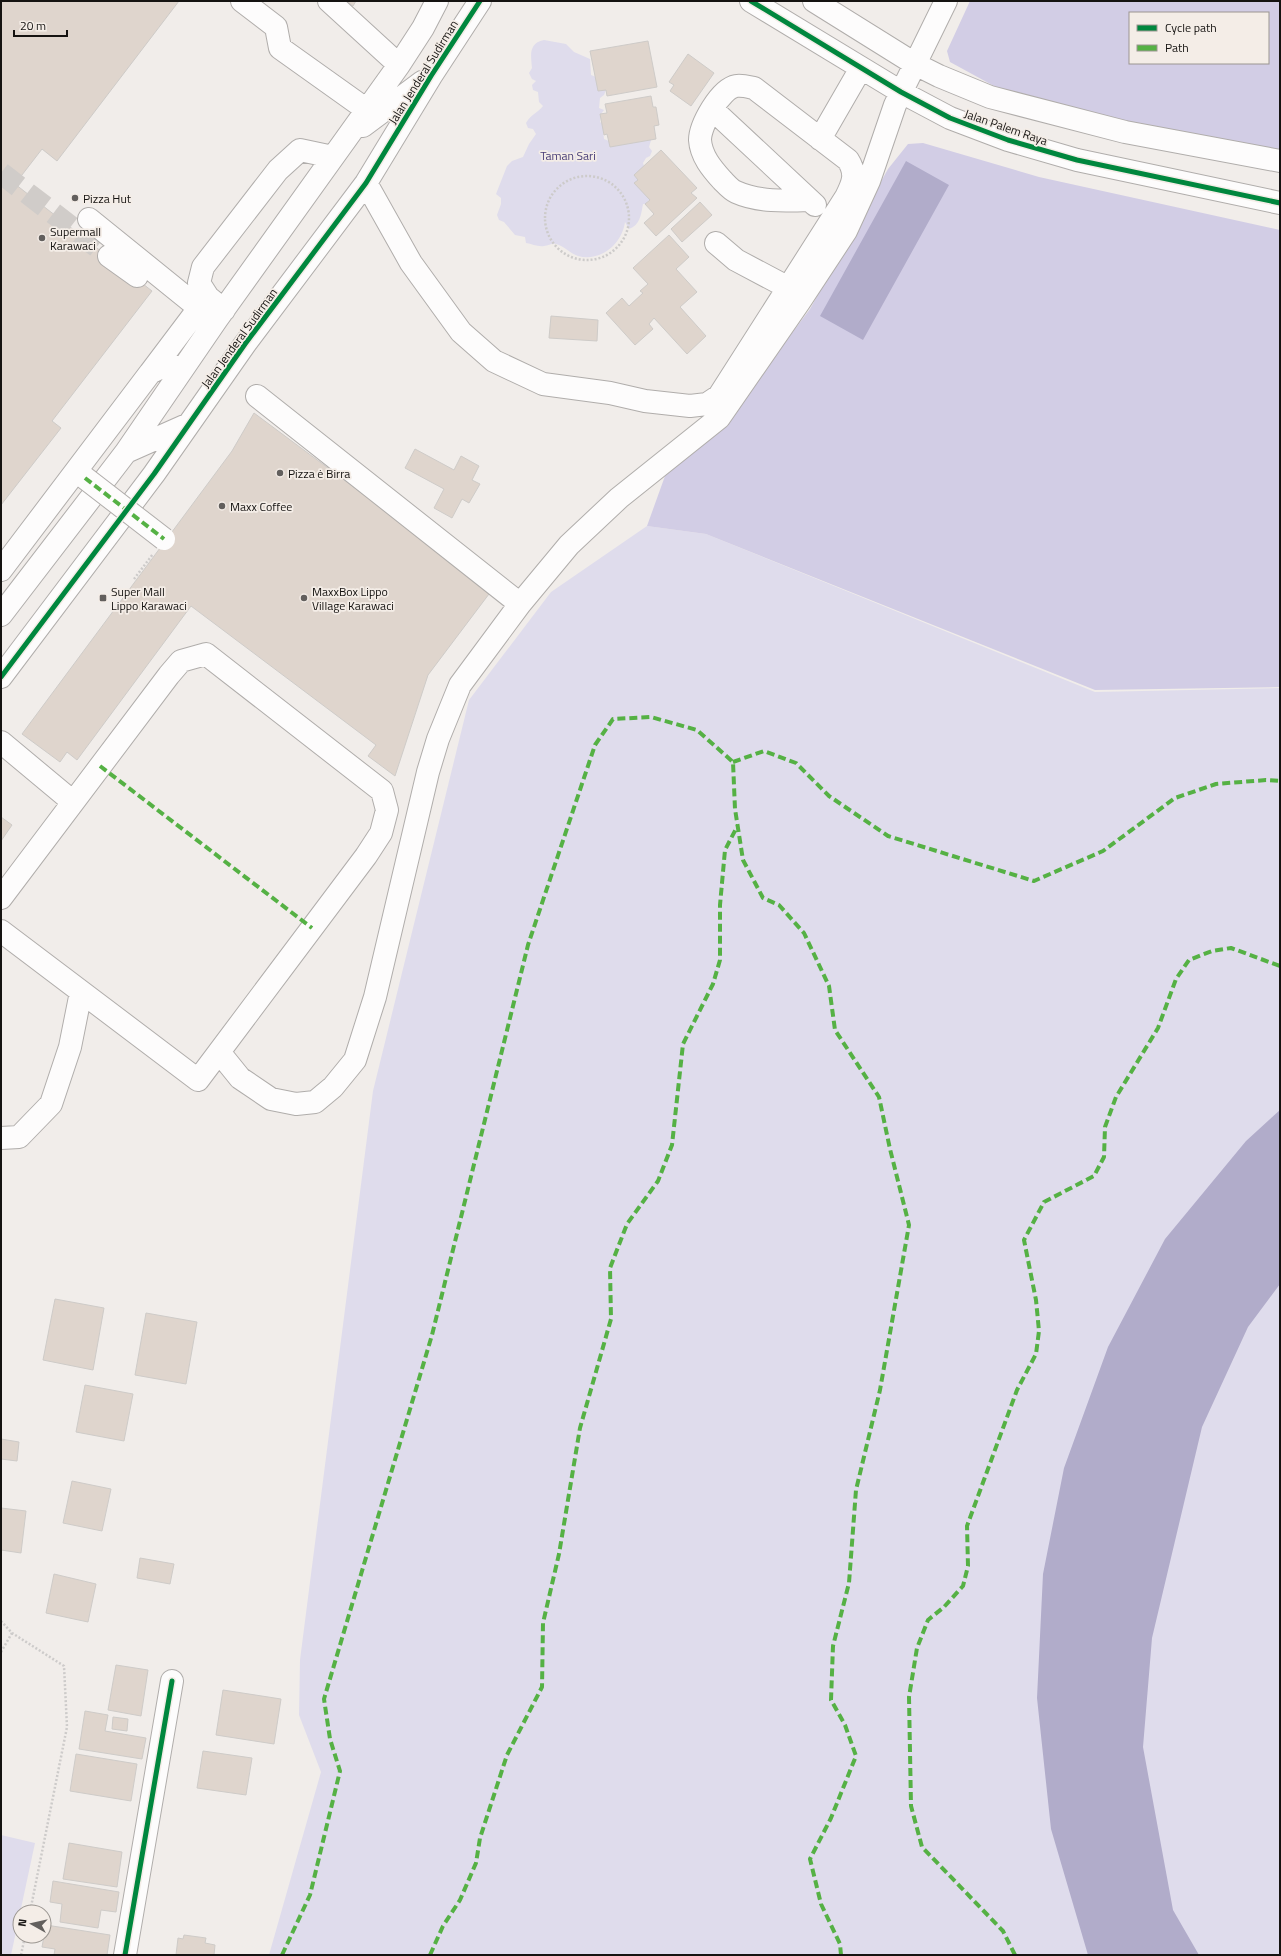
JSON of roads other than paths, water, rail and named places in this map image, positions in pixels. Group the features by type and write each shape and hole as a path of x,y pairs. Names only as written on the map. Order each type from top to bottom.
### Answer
{"street":[{"path":"242,1 276,27 280,48 367,110"},
{"path":"329,1 399,65"},
{"name":"Jalan Jenderal Sudirman","path":"1,615 126,452 184,367 399,65 424,28 437,1"},
{"name":"Jalan Jenderal Sudirman","path":"1,677 154,474 245,344 366,182 431,76 480,1"},
{"name":"Jalan Palem Raya","path":"751,1 901,92 950,118 1008,140 1077,160 1280,203"},
{"name":"Jalan Palem Raya","path":"814,1 915,64 939,76 990,97 1125,132 1280,161"},
{"path":"219,1052 240,1078 271,1099 296,1104 315,1102 333,1087 355,1060 375,997 410,843 428,772 438,739 460,685 520,604 569,545 613,503 719,418 846,231 870,181 901,92 946,1"},
{"path":"820,139 861,68"},
{"path":"350,134 431,76"},
{"path":"366,182 411,264 461,332 494,361 543,384 610,393 645,402 690,406 707,404 719,396 787,287 831,221 853,184 855,174 848,160 754,88 736,86 728,90 712,109 702,130 700,141 704,155 712,169 734,192 750,197 780,201 809,200"},
{"path":"712,109 831,221"},
{"path":"221,315 199,283 203,267 278,170 300,150 333,157"},
{"path":"89,219 199,308"},
{"path":"716,243 736,260 787,287"},
{"path":"109,256 180,308 199,308 221,315"},
{"path":"1,570 199,308"},
{"path":"150,373 162,367 184,367"},
{"path":"257,396 520,604"},
{"path":"126,452 190,424"},
{"path":"85,478 164,539"},
{"path":"1,898 169,675 181,662 206,654 382,790 387,810 381,833 366,856 198,1080 1,931"},
{"path":"1,742 73,802"},
{"path":"381,833 410,843"},
{"path":"1,1138 19,1137 51,1104 70,1047 81,992"},
{"path":"125,1955 172,1680"}],"tunnel":[{"path":"1,173 109,256"}],"place":[{"name":"Pizza Hut","path":"75,198"},
{"name":"Supermall Karawaci","path":"42,238"},
{"name":"Pizza ė Birra","path":"280,473"},
{"name":"Maxx Coffee","path":"222,506"},
{"name":"Super Mall Lippo Karawaci","path":"103,598"},
{"name":"MaxxBox Lippo Village Karawaci","path":"304,598"}],"park label":[{"name":"Taman Sari","path":"568,155"}]}
